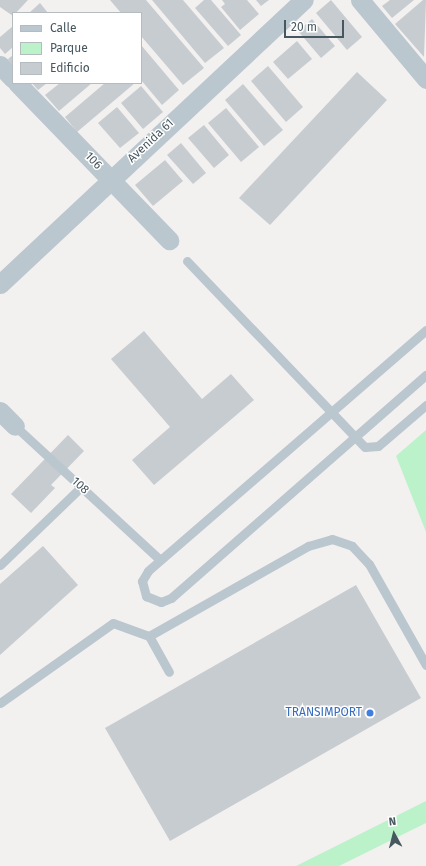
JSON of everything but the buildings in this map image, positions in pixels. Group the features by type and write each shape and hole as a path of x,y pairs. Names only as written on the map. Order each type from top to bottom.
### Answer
{"street":[{"name":"Avenida 61","path":"0,284 110,178 304,0"},
{"path":"360,0 426,79"},
{"path":"0,65 12,77"},
{"name":"106","path":"18,84 169,240"},
{"name":"108","path":"0,411 15,426"}],"lane":[{"path":"186,261 354,438 365,447 378,446 426,405"},
{"path":"426,330 160,560 144,576 141,586 146,596 161,602 172,598 426,375"},
{"name":"108","path":"15,426 160,560"},
{"path":"0,565 81,487"},
{"path":"149,636 308,546 332,539 352,546 368,564 426,665"},
{"path":"0,703 113,623 149,636 169,672"}],"green space":[{"path":"426,430 426,532 396,456"},
{"path":"426,801 426,823 339,866 296,866"}],"place":[{"name":"TRANSIMPORT","path":"370,713"}]}
